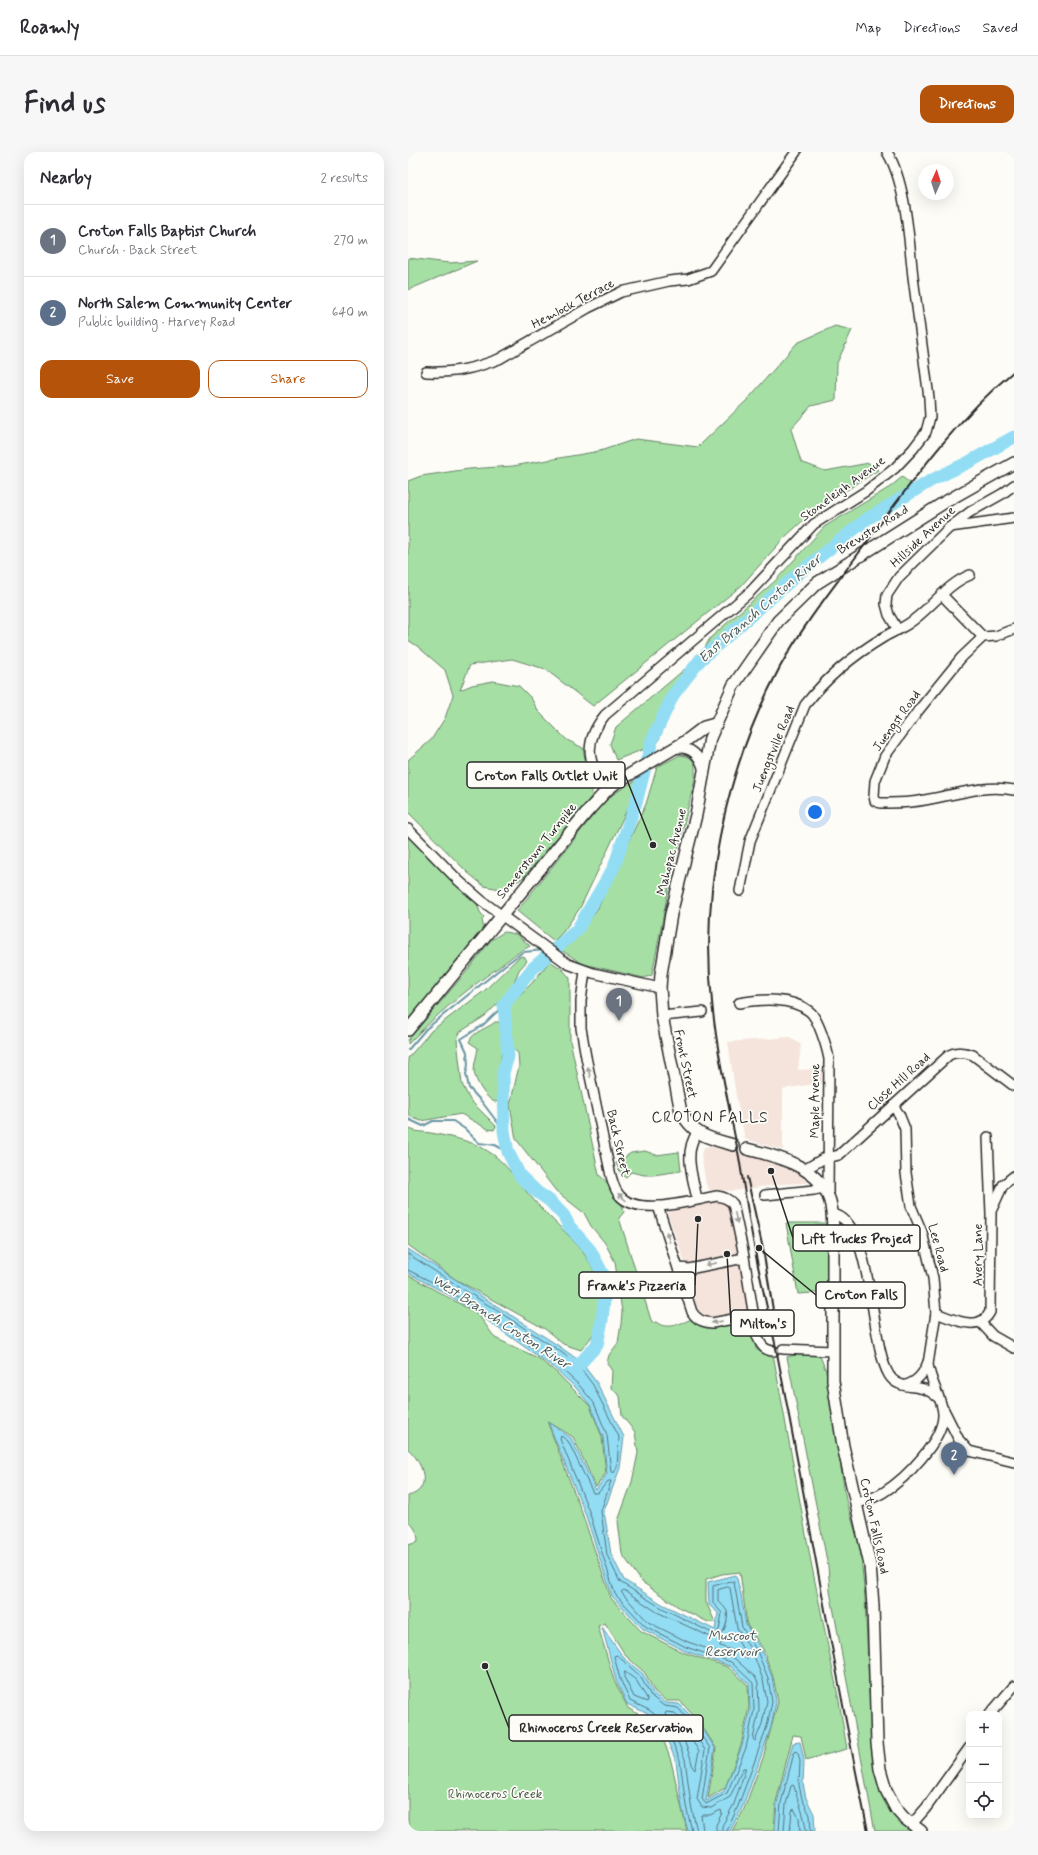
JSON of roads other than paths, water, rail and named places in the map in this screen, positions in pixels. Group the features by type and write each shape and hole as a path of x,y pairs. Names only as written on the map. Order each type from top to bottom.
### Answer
{"main road":[{"name":"Brewster Road","path":"715,724 733,686 756,651 778,621 804,594 845,564 944,502 1013,465"},
{"name":"Somerstown Turnpike","path":"408,1030 586,813 607,790 638,768 692,737 704,727 715,724"},
{"name":"Mahopac Avenue","path":"662,1016 660,988 671,914 696,815 710,738 715,724"},
{"name":"Front Street","path":"662,1016 681,1112 691,1127 698,1133"},
{"path":"698,1133 734,1145"},
{"path":"747,1149 783,1159 804,1170 826,1191"},
{"name":"Croton Falls Road","path":"826,1191 832,1214 833,1381 839,1423 866,1547 872,1584 877,1743 880,1769 890,1800 896,1809 922,1831"}],"street":[{"name":"Hemlock Terrace","path":"426,372 460,372 489,363 505,356 588,308 620,292 669,281 688,279 711,271 796,152"},
{"name":"Stoneleigh Avenue","path":"607,790 593,770 590,754 592,738 599,722 605,715 750,592 814,524 876,483 895,468 913,449 926,432 930,417 929,398 903,201 888,153"},
{"name":"Hillside Avenue","path":"898,630 889,615 886,604 887,595 892,586 950,527 970,512 1002,494 1014,485"},
{"path":"950,527 1014,518"},
{"name":"Juengstville Road","path":"740,891 750,841 805,705 816,691 836,671 883,638 908,624 961,578 970,575"},
{"path":"942,595 983,637 996,636 1014,629"},
{"name":"Juengst Road","path":"983,637 962,658 918,711 885,756 875,781 875,801 880,803 911,802 977,789 1002,787 1014,790"},
{"path":"668,752 685,748 695,753 699,758 704,772"},
{"path":"408,829 459,881 502,916 568,964 585,971 660,988"},
{"name":"Back Street","path":"585,971 580,1001 583,1044 614,1185 620,1197 626,1201 642,1206 658,1206 697,1199"},
{"name":"Maple Avenue","path":"739,1003 769,1000 791,1003 809,1011 814,1017 829,1059 828,1156 826,1191"},
{"path":"662,1016 702,1012"},
{"name":"Close Hill Road","path":"804,1170 828,1156 831,1157 839,1155 954,1052 966,1052 973,1055 1014,1086"},
{"name":"Lee Road","path":"893,1106 899,1114 905,1129 906,1173 909,1197 913,1215 922,1232 931,1268 936,1314 929,1357 929,1371 941,1403 959,1440 969,1451 1014,1462"},
{"path":"698,1133 691,1143 690,1149 692,1181 697,1199 722,1196 733,1204 759,1341 767,1350 832,1351"},
{"name":"Avery Lane","path":"981,1323 987,1318 991,1306 989,1242 991,1214 988,1137"},
{"path":"991,1214 996,1198 1003,1186 1014,1176"},
{"path":"765,1195 814,1190 826,1191"},
{"path":"658,1206 679,1268 692,1313 699,1320 712,1323 754,1315"},
{"path":"832,1214 843,1217 848,1222 857,1239 865,1265 883,1362 893,1381 903,1386 927,1389 941,1403 943,1418 938,1434 933,1443 916,1464 886,1491 856,1504"},
{"path":"679,1268 689,1269 744,1258"},
{"path":"936,1314 965,1323 981,1323 993,1336 1014,1348"},
{"path":"903,1386 915,1381 922,1375 929,1357"},
{"path":"993,1711 1014,1686"},
{"path":"912,1824 926,1808 966,1752"}],"water":[{"name":"Muscoot Reservoir","path":"408,1249 559,1346 581,1362 597,1383 624,1437 620,1468 604,1511 611,1554 624,1580 662,1604 715,1630 718,1613 709,1605 708,1582 736,1575 746,1625 761,1649 772,1677 776,1702 771,1727 758,1765 742,1808 730,1831 688,1831 682,1807 676,1761 660,1723 646,1713 627,1704 616,1680 602,1627 624,1658 643,1674 653,1693 665,1703 679,1704 700,1725 715,1748 706,1801 724,1791 742,1746 750,1710 749,1684 730,1666 685,1651 643,1629 612,1596 585,1513 548,1422 571,1438 596,1490 607,1474 603,1437 590,1405 576,1388 553,1367 478,1314 447,1294 408,1273"},
{"path":"800,1742 804,1760 803,1784 806,1798 814,1814 815,1831 775,1831 777,1803 793,1743"}],"waterway":[{"name":"East Branch Croton River","path":"569,1365 574,1370 597,1345 602,1320 606,1280 590,1250 569,1226 564,1216 550,1201 537,1192 520,1176 508,1152 504,1131 503,1073 508,1056 504,1005 532,969 577,930 614,867 637,799 652,740 673,695 700,660 799,573 867,519 932,480 969,462 1014,437"},
{"name":"East Branch Croton River","path":"552,948 559,947"},
{"name":"East Branch Croton River","path":"408,1050 426,1029 505,965 523,952 544,950"},
{"name":"East Branch Croton River","path":"504,1005 483,1025 461,1039 467,1052 468,1065 466,1074 469,1088 482,1102 504,1131"},
{"name":"East Branch Croton River","path":"408,1119 423,1126 433,1121 453,1121 465,1129 479,1143 495,1145 508,1152"}],"railway":[{"path":"868,1831 775,1343 755,1251 717,1041 709,959 710,916 714,873 721,830 732,787 745,746 761,706 789,651 829,593 932,456 971,412 1014,371"},
{"path":"747,1177 763,1249 774,1316"}],"place":[{"name":"Croton Falls Outlet Unit","path":"653,845"},
{"name":"Croton Falls Baptist Church","path":"619,1021"},
{"name":"Lift Trucks Project","path":"771,1171"},
{"name":"Frank's Pizzeria","path":"698,1219"},
{"name":"Croton Falls","path":"759,1248"},
{"name":"Milton's","path":"727,1254"},
{"name":"North Salem Community Center","path":"954,1475"},
{"name":"Rhinoceros Creek Reservation","path":"485,1666"}],"district":[{"name":"CROTON FALLS","path":"710,1118"}],"water label":[{"name":"West Branch Croton River","path":"501,1322"}],"park label":[{"name":"Rhinoceros Creek","path":"495,1794"}]}
